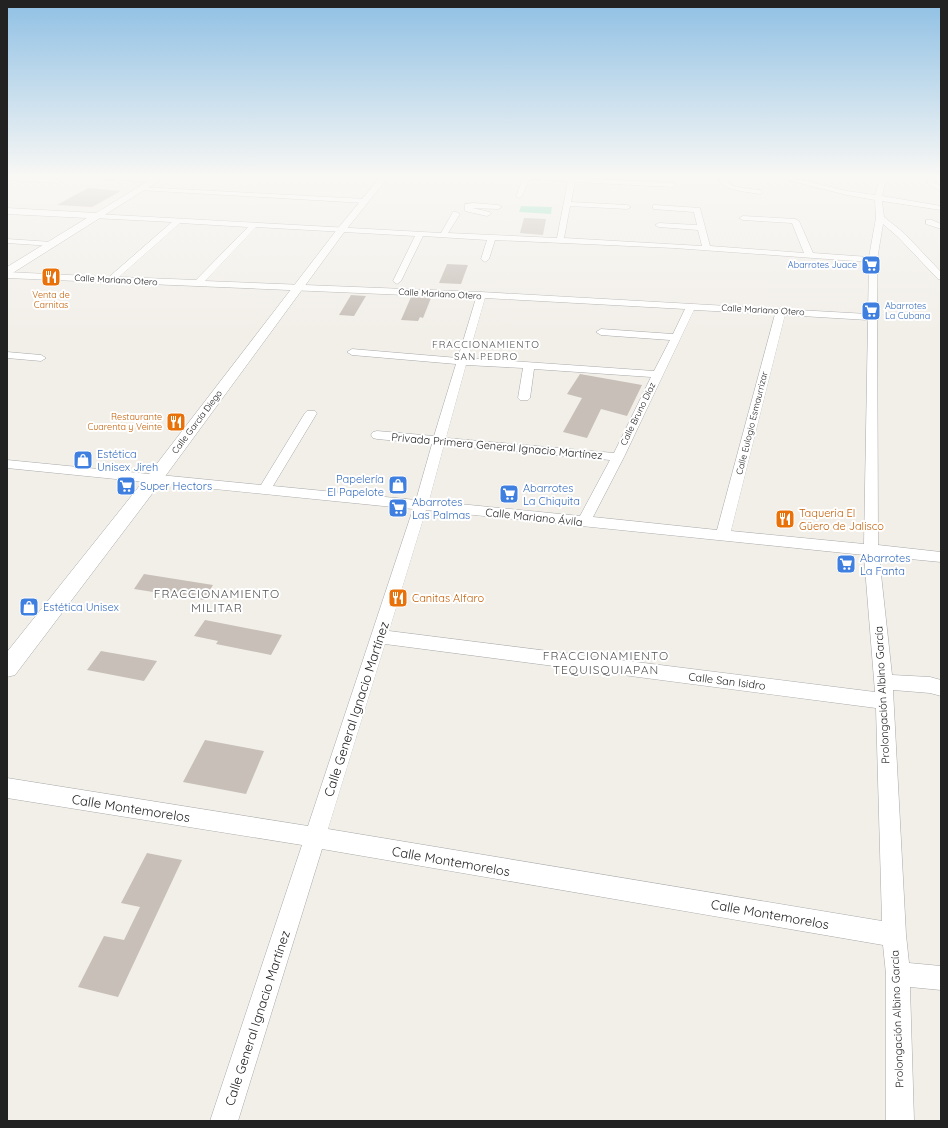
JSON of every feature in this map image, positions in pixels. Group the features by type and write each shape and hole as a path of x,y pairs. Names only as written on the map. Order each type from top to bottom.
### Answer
{"street":[{"path":"7,273 78,228"},
{"path":"110,280 170,228"},
{"path":"198,284 251,228"},
{"path":"318,228 443,235 483,230 492,238 560,240 874,260"},
{"path":"443,235 448,228"},
{"path":"560,240 562,228"},
{"path":"696,228 701,228 707,249"},
{"path":"798,228 810,256"},
{"name":"Prolongación Albino García","path":"879,228 874,260 872,317 871,550 884,682 894,935 898,974 900,1121"},
{"path":"885,228 901,235 941,277"},
{"path":"885,228 901,235"},
{"name":"Calle García Diego","path":"7,668 156,478 342,229"},
{"path":"397,281 420,234"},
{"path":"485,259 492,238"},
{"path":"7,241 52,244"},
{"name":"Calle Mariano Otero","path":"7,273 110,280 481,295 872,317"},
{"name":"Calle General Ignacio Martínez","path":"224,1121 314,837 380,637 421,505 481,295"},
{"name":"Calle Bruno Díaz","path":"584,522 618,457 691,306"},
{"name":"Calle Eulogio Esmaurrizar","path":"723,535 781,311"},
{"path":"602,332 676,337"},
{"path":"352,352 658,374"},
{"path":"7,355 41,358"},
{"path":"524,398 529,365"},
{"path":"265,489 311,413"},
{"name":"Privada Primera General Ignacio Martínez","path":"377,435 618,457"},
{"name":"Calle Mariano Ávila","path":"7,464 941,557"},
{"name":"Calle San Isidro","path":"380,637 884,701"},
{"path":"884,682 930,685 941,688"},
{"name":"Calle Montemorelos","path":"7,788 314,837 894,935"},
{"path":"898,974 941,978"}],"building":[{"path":"521,228 544,228 543,235 520,233"},
{"path":"447,264 468,265 461,284 439,283"},
{"path":"351,295 366,296 354,316 339,315"},
{"path":"411,297 431,298 423,318 420,317 418,321 401,320"},
{"path":"580,374 642,385 627,416 601,409 587,438 563,432 582,398 567,394"},
{"path":"144,574 213,585 204,600 134,589"},
{"path":"205,620 282,635 271,655 216,644 218,641 194,636"},
{"path":"101,651 157,661 144,681 87,670"},
{"path":"205,740 264,751 246,794 183,782"},
{"path":"147,853 182,860 118,997 78,987 104,936 124,940 140,907 121,903"}],"place":[{"name":"Abarrotes Juace","path":"871,265"},
{"name":"Venta de Carnitas","path":"51,277"},
{"name":"Abarrotes La Cubana","path":"871,311"},
{"name":"Restaurante Cuarenta y Veinte","path":"176,422"},
{"name":"Estética Unisex Jireh","path":"83,460"},
{"name":"Papelería El Papelote","path":"398,485"},
{"name":"Super Hectors","path":"126,486"},
{"name":"Abarrotes La Chiquita","path":"509,494"},
{"name":"Abarrotes Las Palmas","path":"398,508"},
{"name":"Taqueria El Güero de Jalisco","path":"785,519"},
{"name":"Abarrotes La Fanta","path":"846,564"},
{"name":"Canitas Alfaro","path":"398,598"},
{"name":"Estética Unisex","path":"29,607"}],"district":[{"name":"FRACCIONAMIENTO SAN PEDRO","path":"486,350"},
{"name":"FRACCIONAMIENTO MILITAR","path":"217,601"},
{"name":"FRACCIONAMIENTO TEQUISQUIAPAN","path":"606,663"}]}
